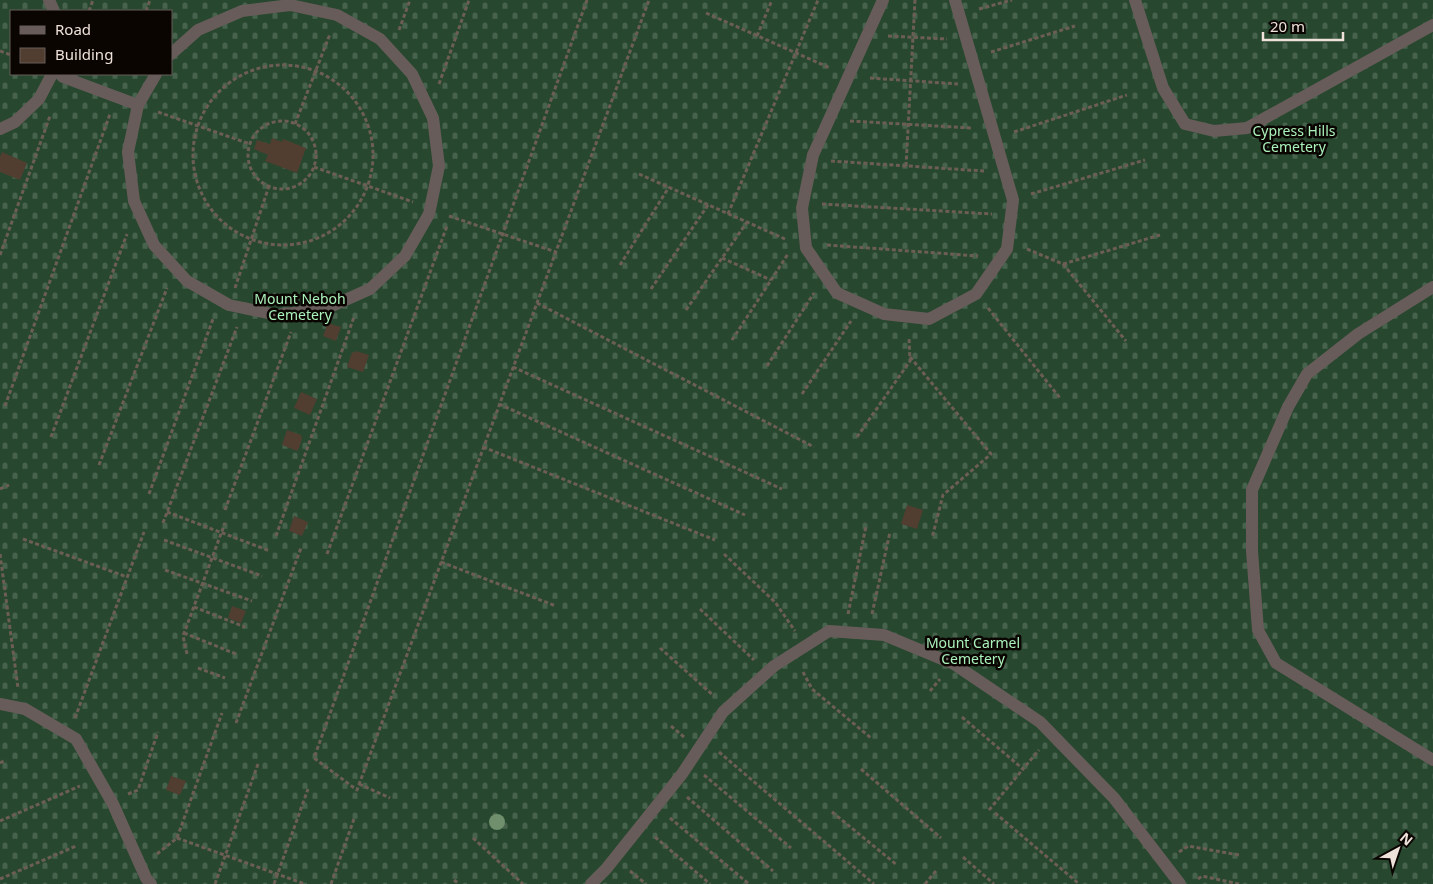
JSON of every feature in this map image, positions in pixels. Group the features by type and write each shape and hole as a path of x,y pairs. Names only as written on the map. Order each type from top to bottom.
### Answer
{"lane":[{"path":"883,0 813,155 802,208 802,245 837,293 884,314 930,319 976,294 1007,249 1013,200 955,0"},
{"path":"1135,0 1163,88 1185,124 1214,131 1247,128 1433,25"},
{"path":"155,75 138,105 128,152 134,201 154,245 187,281 229,305 277,315 306,312 326,309 370,289 405,256 429,214 436,210 438,166 433,118 412,74 380,38 337,15 290,5 242,11 198,30 172,53"},
{"path":"0,129 16,122 40,99 52,75"},
{"path":"61,75 138,105"},
{"path":"1433,287 1358,334 1307,374 1288,406 1252,490 1252,552 1258,630 1276,663 1433,760"},
{"path":"591,884 606,869 674,785 723,712 766,672 829,631 884,635 954,664 1040,722 1114,798 1180,884"},
{"path":"0,704 25,708 76,739 111,801 146,878 151,884"}],"path":[{"path":"392,27 398,32 410,0"},
{"path":"434,79 438,86 469,0"},
{"path":"587,0 314,758 356,790 649,0"},
{"path":"757,36 772,0"},
{"path":"728,214 818,0"},
{"path":"906,166 915,0"},
{"path":"959,15 1012,0"},
{"path":"706,13 849,76 979,85"},
{"path":"295,124 337,15"},
{"path":"971,58 1075,26"},
{"path":"867,36 966,40"},
{"path":"281,64 306,67 316,71 329,76 348,92 364,114 369,126 373,146 373,166 368,186 359,204 346,220 330,232 312,241 272,244 251,239 230,228 212,210 200,189 193,165 194,140 201,116 215,95 234,79 256,68 281,64"},
{"path":"830,119 908,124 993,133 1127,95"},
{"path":"138,105 250,144"},
{"path":"0,255 53,108"},
{"path":"5,406 112,109"},
{"path":"290,121 295,124 301,126 309,134 315,144 316,156 314,167 309,177 300,184 280,189 268,186 252,172 248,150 250,144 258,130 268,124 290,121"},
{"path":"812,160 1005,172"},
{"path":"1013,200 1145,160"},
{"path":"314,167 556,252"},
{"path":"639,174 802,245 1001,258"},
{"path":"229,305 268,186"},
{"path":"620,265 669,187"},
{"path":"803,203 1011,215"},
{"path":"651,289 708,205"},
{"path":"327,554 451,216"},
{"path":"686,310 747,222"},
{"path":"51,437 128,232"},
{"path":"1063,264 1160,235"},
{"path":"1008,241 1063,264 1126,341"},
{"path":"732,340 771,280 802,245"},
{"path":"722,258 771,280"},
{"path":"766,366 826,276"},
{"path":"99,465 168,285"},
{"path":"976,294 1060,398"},
{"path":"537,303 814,447"},
{"path":"802,394 863,304"},
{"path":"276,536 356,313"},
{"path":"149,494 214,316"},
{"path":"858,437 910,361 909,316"},
{"path":"163,523 238,324"},
{"path":"225,510 292,329"},
{"path":"910,357 992,454 944,495 932,538"},
{"path":"513,367 782,489"},
{"path":"500,404 745,515"},
{"path":"483,447 715,540"},
{"path":"0,489 9,485"},
{"path":"167,512 270,551"},
{"path":"187,654 183,636 225,523"},
{"path":"845,632 866,526"},
{"path":"64,732 75,717 144,532"},
{"path":"868,634 890,532"},
{"path":"23,539 127,577"},
{"path":"164,540 262,576"},
{"path":"236,723 301,548"},
{"path":"0,554 21,708"},
{"path":"724,554 775,602 791,624"},
{"path":"441,562 556,606"},
{"path":"165,570 252,601"},
{"path":"194,608 245,627"},
{"path":"700,609 766,672"},
{"path":"184,633 236,654"},
{"path":"660,648 728,708"},
{"path":"794,653 812,689 871,738"},
{"path":"198,668 225,678"},
{"path":"222,713 177,838 305,884"},
{"path":"962,717 1023,769"},
{"path":"111,801 138,790 158,732"},
{"path":"989,810 1052,735"},
{"path":"705,740 874,884"},
{"path":"0,763 6,760"},
{"path":"690,763 791,848"},
{"path":"215,884 258,764"},
{"path":"861,769 941,838"},
{"path":"0,821 99,778"},
{"path":"359,784 390,798"},
{"path":"674,785 773,871"},
{"path":"274,884 308,789"},
{"path":"657,806 749,884"},
{"path":"832,812 898,865"},
{"path":"995,813 1078,883"},
{"path":"331,884 354,819"},
{"path":"642,825 710,884"},
{"path":"473,838 522,884"},
{"path":"0,879 76,846"},
{"path":"1164,862 1188,846 1239,855"},
{"path":"963,857 994,884"},
{"path":"925,884 936,871"},
{"path":"1202,876 1239,884"},
{"path":"454,880 459,884"}],"green space":[{"path":"0,0 1433,0 1433,884 0,884"}],"building":[{"path":"272,138 282,142 283,139 306,148 297,173 265,161 268,155 254,149 257,140 270,144"},
{"path":"2,152 27,163 20,180 0,172"},
{"path":"328,323 341,327 336,341 323,336"},
{"path":"356,351 369,355 363,372 347,367 352,352"},
{"path":"301,392 317,399 310,415 294,408"},
{"path":"287,430 301,435 302,439 297,451 282,445"},
{"path":"907,505 923,510 917,529 901,524"},
{"path":"294,516 308,522 302,536 289,531"},
{"path":"232,606 246,611 241,623 228,618"},
{"path":"171,776 186,781 180,795 166,790"}],"park label":[{"name":"Cypress Hills Cemetery","path":"1294,140"},
{"name":"Mount Neboh Cemetery","path":"300,308"},
{"name":"Mount Carmel Cemetery","path":"973,652"}]}
